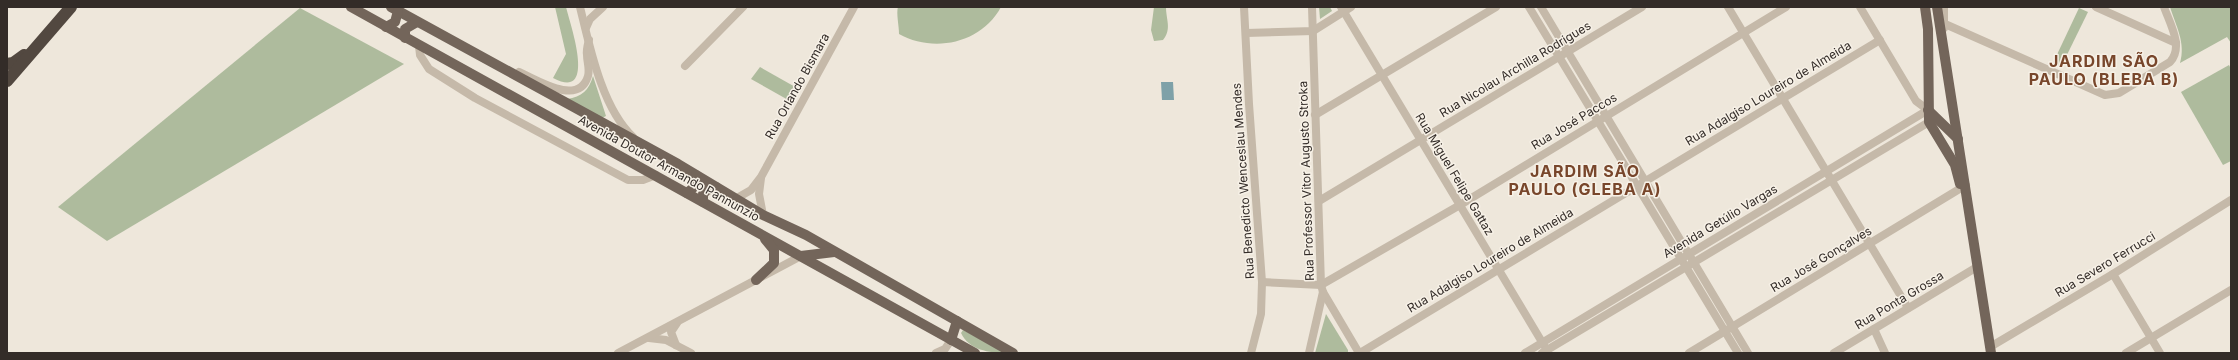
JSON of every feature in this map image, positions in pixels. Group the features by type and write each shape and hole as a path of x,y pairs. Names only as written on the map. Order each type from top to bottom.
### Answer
{"highway":[{"path":"7,81 70,7"},
{"path":"7,64 13,63 38,45"}],"main road":[{"name":"Avenida Doutor Armando Pannunzio","path":"351,7 419,46 656,175 974,353"},
{"path":"1925,7 1928,29 1928,110 1964,187"},
{"path":"1937,7 1950,102 1958,140 1990,350"},
{"name":"Avenida Doutor Armando Pannunzio","path":"394,9 696,175 763,214 806,235 1013,353"},
{"path":"386,27 395,22 394,9"},
{"path":"405,38 405,30 417,22"},
{"path":"1932,120 1944,112 1950,102"},
{"path":"1932,120 1958,140"},
{"path":"687,193 693,188 696,175"},
{"path":"703,202 703,194 707,190 716,187"},
{"path":"756,280 772,266 775,258 774,250 763,236"},
{"path":"801,256 834,252"},
{"path":"951,340 957,321"}],"street":[{"path":"586,28 590,19 603,7"},
{"path":"686,66 743,7"},
{"name":"Rua Orlando Bismara","path":"737,198 751,190 761,177 854,7"},
{"name":"Rua Benedicto Wenceslau Mendes","path":"1244,7 1249,104 1262,282 1261,314 1251,353"},
{"name":"Rua Professor Vitor Augusto Stroka","path":"1309,353 1322,288 1312,7"},
{"path":"1315,115 1496,7"},
{"path":"1529,7 1682,258 1686,267 1729,329 1748,353"},
{"path":"1541,7 1695,262 1729,329 1738,353"},
{"name":"Rua Nicolau Archilla Rodrigues","path":"1319,201 1642,7"},
{"path":"1728,7 1784,98 1908,308"},
{"name":"Rua José Paccos","path":"1322,288 1786,7"},
{"path":"1860,7 1916,101 1928,110"},
{"path":"1942,37 1945,24 1944,7"},
{"path":"2096,7 2176,43"},
{"path":"1945,24 2105,95 2119,93 2170,62 2176,53 2176,43 2164,7"},
{"path":"1246,33 1314,31 1345,8"},
{"name":"Rua Miguel Felipe Gattaz","path":"1345,8 1382,75 1546,352"},
{"path":"583,9 589,40 612,109 623,128 642,146"},
{"path":"477,54 560,90 570,92 583,85 588,76 586,54 589,40"},
{"name":"Rua Adalgiso Loureiro de Almeida","path":"1359,353 1880,40"},
{"path":"419,46 420,55 430,69 475,98 628,180 643,180 656,175"},
{"path":"1916,101 1924,102 1928,98"},
{"name":"Avenida Getúlio Vargas","path":"1525,353 1928,110"},
{"name":"Avenida Getúlio Vargas","path":"1546,352 1932,120"},
{"name":"Rua Orlando Bismara","path":"761,177 758,194 763,214"},
{"name":"Rua José Gonçalves","path":"1689,353 1964,187"},
{"name":"Rua Severo Ferrucci","path":"1990,350 2231,200"},
{"path":"618,353 801,256"},
{"name":"Rua Ponta Grossa","path":"1834,353 1977,267"},
{"path":"2113,274 2160,353"},
{"path":"1262,282 1322,288 1359,353"},
{"path":"2126,353 2231,290"},
{"path":"676,345 671,332 680,321"},
{"path":"1874,329 1885,353"},
{"path":"646,338 657,337 691,353"},
{"path":"936,353 945,348 951,340"}],"green space":[{"path":"555,7 566,7 576,43 578,71 575,79 567,83 553,78 566,54"},
{"path":"898,7 1001,7 992,20 981,30 969,37 955,42 941,44 912,40 899,34 897,16"},
{"path":"1154,7 1166,7 1168,28 1166,36 1163,40 1154,41 1151,30"},
{"path":"1319,7 1330,7 1332,11 1320,19"},
{"path":"2170,7 2231,7 2231,43 2227,37 2180,63 2182,56 2181,42"},
{"path":"300,8 404,64 107,241 58,207"},
{"path":"2079,8 2088,12 2061,67 2053,63"},
{"path":"2229,65 2231,69 2231,161 2223,165 2181,92"},
{"path":"760,67 797,88 790,101 751,79"},
{"path":"593,76 606,116 602,118 567,99 581,95 587,89"},
{"path":"1326,314 1348,350 1348,353 1315,353"},
{"path":"963,330 1006,353 986,351 974,347 961,333"}],"water":[{"path":"1161,82 1173,82 1174,100 1162,100"}],"district":[{"name":"JARDIM SÃO PAULO (BLEBA B)","path":"2104,70"},
{"name":"JARDIM SÃO PAULO (GLEBA A)","path":"1585,180"}]}
